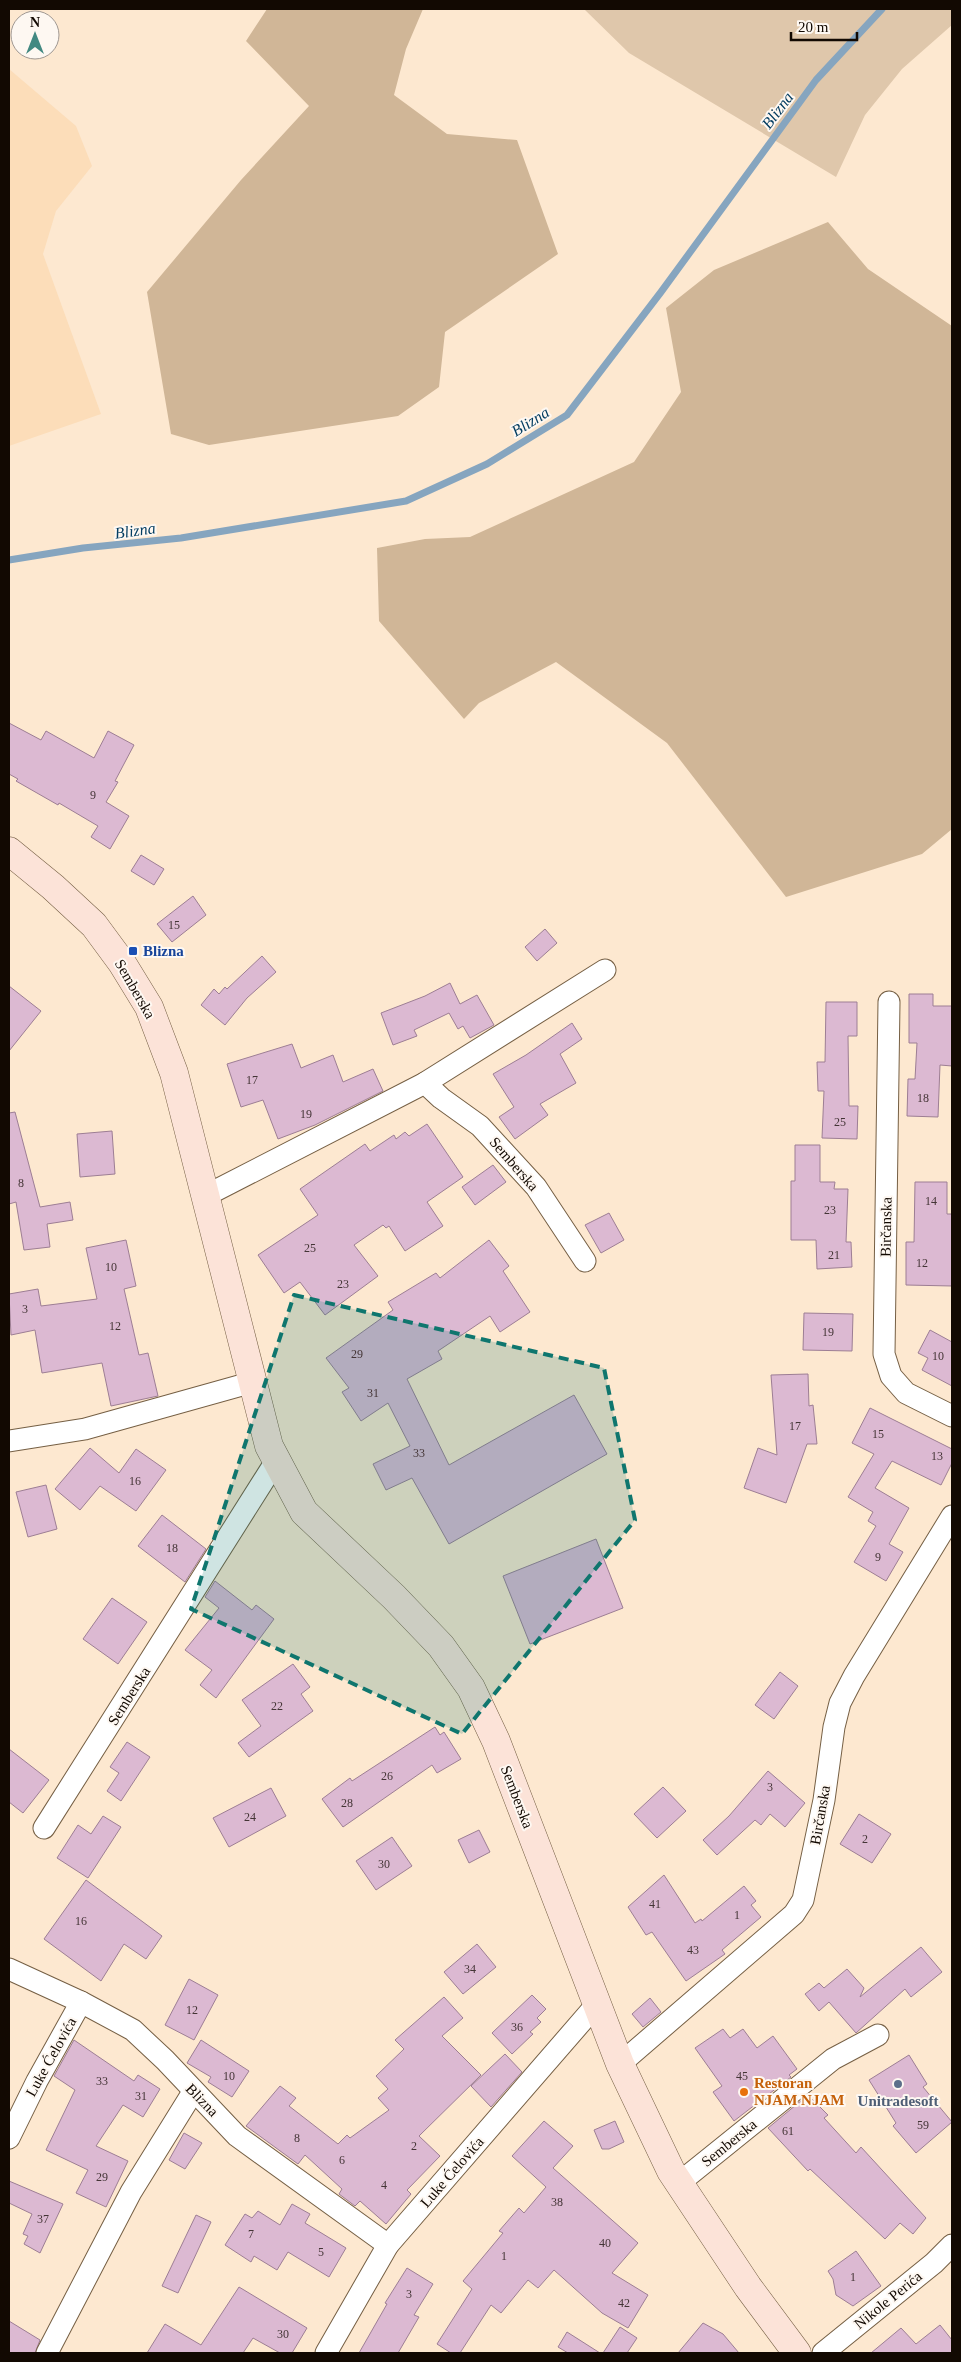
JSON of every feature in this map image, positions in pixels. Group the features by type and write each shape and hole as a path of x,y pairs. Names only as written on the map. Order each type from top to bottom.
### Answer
{"main road":[{"name":"Semberska","path":"9,851 53,887 94,925 122,963 149,1007 174,1073 269,1446 304,1512 394,1597 440,1646 471,1688 496,1741 620,2064 679,2184 748,2286 797,2353"}],"street":[{"path":"205,1196 425,1083 605,970"},
{"name":"Birčanska","path":"889,1002 884,1354 891,1376 906,1393 952,1416"},
{"name":"Semberska","path":"425,1083 441,1098 480,1126 536,1187 586,1262"},
{"path":"9,1441 85,1428 253,1382"},
{"name":"Semberska","path":"44,1828 276,1460"},
{"name":"Birčanska","path":"620,2064 794,1914 803,1900 824,1800 834,1727 840,1703 854,1676 952,1516"},
{"name":"Blizna","path":"9,1969 82,2002 133,2030 165,2060 237,2136 388,2245"},
{"name":"Luke Ćelovića","path":"9,2138 37,2081 82,2002"},
{"name":"Luke Ćelovića","path":"326,2353 388,2245 596,2005"},
{"name":"Semberska","path":"679,2184 832,2059 878,2035"},
{"path":"47,2353 131,2192 194,2092"},
{"name":"Nikole Perića","path":"822,2353 934,2263 952,2245"}],"highlighted area":[{"path":"294,1295 604,1368 635,1520 462,1734 191,1609"}],"shaded area":[{"path":"267,9 423,9 406,49 394,95 447,134 517,140 558,254 445,332 439,387 398,416 209,445 171,434 147,292 241,180 309,106 246,41"},
{"path":"584,9 952,9 952,25 902,69 865,115 836,177 629,53"},
{"path":"9,69 76,126 92,166 56,211 43,254 101,414 9,446"},
{"path":"828,222 868,269 952,326 952,829 922,854 786,897 667,743 556,662 479,703 464,719 379,621 377,548 425,539 470,537 634,462 681,392 666,308 714,270"}],"building":[{"path":"9,723 41,740 46,731 94,758 108,731 134,745 115,781 118,782 106,802 129,816 110,849 91,837 98,826 16,781 18,779 9,774"},
{"path":"141,855 164,869 154,885 131,871"},
{"path":"193,896 206,915 172,942 157,924"},
{"path":"545,929 557,943 537,961 525,947"},
{"path":"262,956 276,972 247,998 225,1025 201,1005 214,989 219,994 225,987 227,989"},
{"path":"450,983 460,1004 477,995 494,1025 470,1038 463,1026 458,1029 449,1013 414,1030 417,1036 393,1045 381,1013 425,996"},
{"path":"9,986 41,1011 9,1051"},
{"path":"909,994 933,994 933,1006 952,1006 952,1066 940,1065 938,1117 907,1116 908,1079 915,1079 917,1043 909,1043"},
{"path":"826,1002 857,1002 857,1036 848,1036 849,1106 858,1106 857,1139 822,1138 824,1091 818,1091 817,1062 825,1062"},
{"path":"572,1023 582,1039 560,1054 576,1083 540,1104 548,1115 515,1139 499,1117 514,1107 493,1074 526,1055"},
{"path":"292,1044 301,1068 333,1055 343,1082 373,1069 383,1091 315,1125 278,1139 263,1100 241,1107 227,1064"},
{"path":"15,1112 40,1207 70,1202 73,1220 47,1224 50,1247 24,1250 16,1202 9,1204 9,1113"},
{"path":"427,1124 463,1177 427,1202 443,1226 405,1251 389,1226 386,1228 383,1225 354,1245 378,1276 325,1315 300,1282 284,1293 258,1255 318,1215 300,1189 365,1144 370,1151 394,1135 396,1139 405,1132 409,1136"},
{"path":"112,1131 115,1174 80,1177 77,1134"},
{"path":"795,1145 820,1145 820,1182 835,1182 834,1189 848,1189 846,1242 851,1242 852,1267 817,1269 816,1240 791,1240 791,1181 795,1181"},
{"path":"493,1165 506,1182 475,1205 462,1187"},
{"path":"915,1182 947,1182 947,1214 952,1214 952,1286 906,1285 906,1242 914,1242"},
{"path":"609,1213 624,1240 601,1253 585,1225"},
{"path":"126,1240 136,1286 124,1289 139,1355 148,1353 158,1396 111,1406 102,1363 42,1373 35,1330 11,1335 9,1294 38,1289 41,1306 97,1299 86,1248"},
{"path":"489,1240 509,1266 503,1271 530,1312 500,1332 490,1316 438,1351 442,1359 407,1379 449,1465 574,1395 607,1454 449,1544 412,1478 386,1490 373,1464 410,1446 388,1403 361,1421 342,1392 349,1388 326,1358 393,1310 388,1302 436,1273 440,1278"},
{"path":"804,1313 853,1314 852,1351 803,1350"},
{"path":"930,1330 952,1342 952,1386 922,1370 928,1358 918,1353"},
{"path":"808,1374 809,1406 813,1405 817,1444 807,1444 786,1503 744,1488 758,1448 777,1455 771,1375"},
{"path":"870,1408 952,1449 952,1463 941,1485 892,1461 875,1488 909,1508 889,1544 903,1552 886,1581 854,1562 876,1526 868,1521 873,1512 848,1497 874,1454 852,1443"},
{"path":"90,1448 119,1473 136,1449 166,1470 136,1511 100,1486 80,1510 55,1489"},
{"path":"46,1485 57,1529 28,1537 16,1492"},
{"path":"162,1515 206,1549 185,1582 138,1546"},
{"path":"596,1539 623,1608 530,1644 503,1576"},
{"path":"215,1581 252,1610 256,1605 274,1619 216,1698 200,1685 212,1670 185,1650 219,1608 205,1597"},
{"path":"112,1598 147,1622 118,1664 83,1639"},
{"path":"293,1664 310,1687 301,1694 313,1711 249,1757 238,1743 261,1726 242,1700"},
{"path":"780,1672 798,1686 774,1719 755,1705"},
{"path":"435,1727 440,1735 444,1732 461,1759 437,1773 432,1765 343,1827 322,1799 350,1778 352,1781"},
{"path":"127,1742 150,1757 121,1801 107,1791 119,1773 110,1767"},
{"path":"9,1749 49,1780 23,1813 9,1802"},
{"path":"768,1771 805,1803 785,1827 770,1814 761,1825 755,1820 717,1855 703,1840 729,1816"},
{"path":"663,1787 686,1811 657,1838 634,1814"},
{"path":"271,1788 286,1816 229,1847 213,1818"},
{"path":"859,1814 891,1834 872,1863 840,1844"},
{"path":"103,1816 121,1827 88,1878 57,1858 78,1825 91,1834"},
{"path":"479,1830 490,1852 469,1863 458,1840"},
{"path":"392,1837 412,1866 376,1890 356,1861"},
{"path":"664,1875 695,1923 701,1919 702,1921 744,1886 756,1901 751,1905 761,1917 722,1950 725,1954 686,1981 652,1932 646,1935 628,1907"},
{"path":"86,1880 162,1936 146,1959 124,1944 101,1981 44,1939"},
{"path":"477,1944 496,1967 463,1994 444,1972"},
{"path":"921,1947 942,1972 911,1997 905,1989 856,2033 829,2002 819,2011 805,1994 819,1983 824,1988 847,1969 864,1988 860,1997"},
{"path":"189,1979 218,1995 194,2040 165,2025"},
{"path":"532,1995 546,2009 537,2018 541,2022 530,2032 533,2034 512,2054 492,2033"},
{"path":"444,1997 463,2018 442,2036 481,2075 419,2136 440,2156 407,2190 411,2194 386,2224 360,2201 355,2206 339,2194 342,2189 305,2155 298,2164 246,2126 280,2086 296,2098 289,2106 338,2144 347,2135 350,2138 389,2110 378,2098 388,2089 376,2076 404,2049 395,2040"},
{"path":"650,1998 661,2012 643,2027 632,2014"},
{"path":"723,2029 730,2038 743,2029 757,2048 773,2036 797,2069 789,2075 791,2077 734,2121 713,2092 722,2086 695,2048"},
{"path":"74,2040 134,2081 138,2075 160,2089 143,2117 123,2105 96,2146 128,2161 106,2207 76,2193 88,2170 46,2150 75,2090 54,2076"},
{"path":"201,2040 249,2071 232,2097 208,2082 211,2077 187,2063"},
{"path":"505,2054 522,2072 491,2107 471,2086"},
{"path":"909,2055 927,2084 923,2087 952,2122 916,2153 893,2126 896,2123 869,2080"},
{"path":"808,2095 828,2115 824,2118 856,2153 861,2147 926,2218 913,2234 900,2223 885,2239 810,2169 808,2171 768,2128"},
{"path":"544,2121 573,2146 553,2168 638,2243 612,2273 648,2295 628,2328 602,2313 554,2270 538,2288 528,2280 501,2313 491,2305 460,2353 451,2353 437,2344 472,2289 463,2281 503,2233 499,2231 519,2208 524,2213 546,2187 512,2156"},
{"path":"615,2121 624,2142 609,2149 602,2149 594,2130"},
{"path":"184,2133 202,2143 185,2169 169,2160"},
{"path":"9,2181 63,2204 40,2253 24,2244 28,2236 23,2234 32,2214 9,2203"},
{"path":"292,2204 310,2214 305,2223 346,2248 329,2277 288,2252 277,2270 254,2256 251,2262 225,2245 245,2214 252,2218 258,2211 280,2225"},
{"path":"196,2215 211,2222 178,2293 162,2286"},
{"path":"856,2251 881,2286 853,2306 836,2295 833,2279 828,2271"},
{"path":"407,2268 433,2284 414,2315 419,2317 398,2353 359,2353 387,2304 385,2303"},
{"path":"239,2287 307,2328 292,2353 280,2353 253,2338 243,2353 147,2353 165,2324 201,2345"},
{"path":"9,2321 40,2340 35,2353 9,2353"},
{"path":"703,2323 723,2334 739,2353 678,2353"},
{"path":"940,2325 952,2340 952,2353 871,2353 901,2328 916,2344"},
{"path":"620,2327 637,2338 627,2353 603,2353"},
{"path":"567,2332 600,2353 568,2353 558,2347"}],"waterway":[{"name":"Blizna","path":"9,560 83,548 181,538 406,501 487,464 567,415 661,292 816,80 882,9"}],"place":[{"name":"Blizna","path":"133,951"},
{"name":"Unitradesoft","path":"898,2084"},
{"name":"Restoran NJAM NJAM","path":"744,2092"}]}
